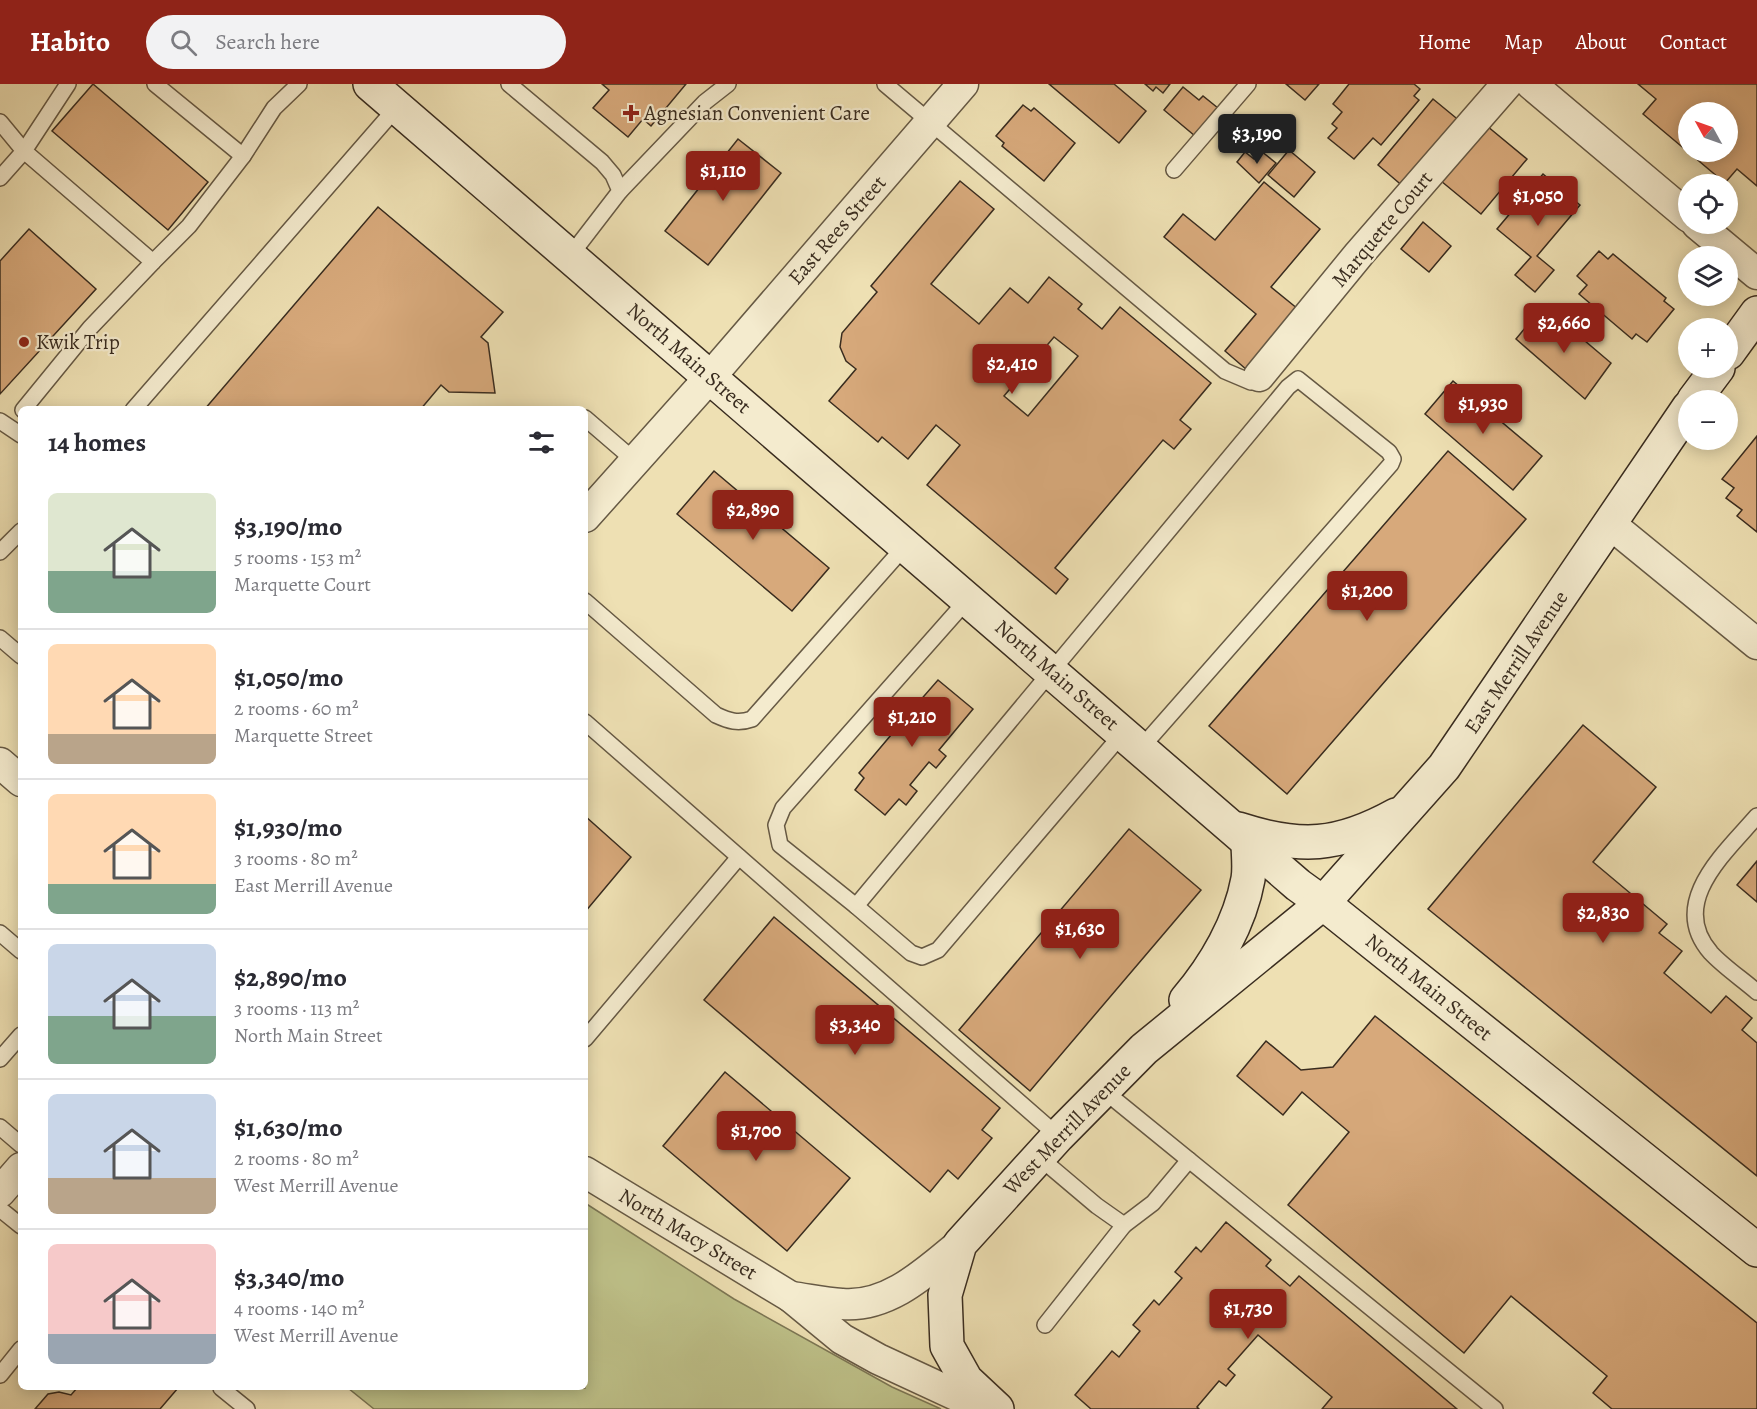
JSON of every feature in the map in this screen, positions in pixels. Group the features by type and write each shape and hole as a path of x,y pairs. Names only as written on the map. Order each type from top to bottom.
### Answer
{"main road":[{"name":"North Main Street","path":"370,84 1298,885 1757,1250"},
{"path":"1738,339 1757,313"},
{"name":"East Merrill Avenue","path":"1323,903 1444,767 1678,423"},
{"path":"1144,1049 1194,990 1222,949 1236,919 1248,878 1240,834 1275,841 1337,839 1366,832 1410,807"},
{"name":"West Merrill Avenue","path":"996,1409 966,1380 947,1346 945,1295 960,1244 1049,1146 1144,1049 1323,903"}],"street":[{"name":"East Rees Street","path":"588,514 711,376 963,84"},
{"name":"Marquette Court","path":"1259,376 1359,254 1507,84"},
{"path":"1531,84 1678,208"},
{"path":"1709,234 1757,274"},
{"path":"1609,523 1757,644"},
{"path":"0,763 18,778"},
{"path":"0,1192 18,1171"},
{"name":"North Macy Street","path":"588,1174 790,1297 842,1339 878,1359 986,1409"},
{"name":"North Macy Street","path":"790,1297 844,1305 877,1298 912,1282 960,1244"}],"lane":[{"path":"0,178 24,151 68,84"},
{"path":"155,84 243,156"},
{"path":"26,406 90,328 189,226 243,156 274,108 299,84"},
{"path":"509,84 602,162 613,175 620,191"},
{"path":"570,256 620,191 705,102 728,84"},
{"path":"885,84 1225,371 1251,382 1259,376"},
{"path":"1174,170 1248,84"},
{"path":"136,406 398,107"},
{"path":"0,122 24,151 153,262"},
{"path":"856,906 1288,387 1298,379 1389,452 1392,459 1391,464 938,950 922,957 911,953 780,844 776,825 783,808 968,598"},
{"path":"588,420 599,427 635,461"},
{"path":"0,552 18,534"},
{"path":"588,604 716,715 742,722 752,719 906,545"},
{"path":"0,638 18,653"},
{"path":"588,725 739,857 1049,1146 1097,1206 1124,1225"},
{"path":"1757,816 1713,867 1695,901 1696,930 1706,945 1757,992"},
{"path":"588,1035 739,857"},
{"path":"0,933 18,948"},
{"path":"0,1059 18,1038"},
{"path":"1103,1090 1495,1409"},
{"path":"0,1127 18,1142"},
{"path":"1045,1325 1124,1225 1153,1203 1189,1160"},
{"path":"0,1209 18,1224"},
{"path":"0,1375 18,1353"},
{"path":"223,1390 247,1409"}],"green space":[{"path":"588,1205 734,1299 892,1387 941,1409 374,1409 350,1390 588,1390"}],"building":[{"path":"93,84 208,182 168,230 52,131"},
{"name":"Agnesian Convenient Care","path":"602,84 686,84 651,126 643,119 628,137 593,108 609,90"},
{"path":"1049,84 1114,84 1146,111 1119,143"},
{"path":"1145,84 1170,84 1163,93 1156,87 1153,91"},
{"path":"1286,84 1319,84 1305,100"},
{"path":"1349,84 1414,84 1420,89 1414,96 1419,100 1381,145 1373,138 1354,159 1328,138 1337,128 1332,124 1342,112 1333,104"},
{"path":"1638,84 1757,84 1757,186 1737,169 1733,174 1714,174 1700,162 1738,162 1738,102 1678,102 1678,143 1643,114 1656,99"},
{"path":"1183,87 1199,100 1203,96 1218,108 1195,136 1164,110"},
{"path":"1433,99 1461,122 1405,188 1378,165"},
{"path":"1023,105 1031,111 1034,108 1075,143 1044,181 1002,146 1004,143 996,136"},
{"path":"1487,126 1527,159 1481,214 1441,181"},
{"path":"738,139 781,173 708,265 665,231"},
{"path":"1289,150 1315,172 1294,197 1268,175"},
{"path":"1261,151 1276,163 1259,183 1237,162 1245,152 1254,159"},
{"path":"1543,174 1580,205 1537,256 1554,270 1535,292 1515,275 1531,257 1497,229"},
{"path":"960,181 994,209 931,284 979,324 1010,288 1028,303 1049,277 1082,304 1078,309 1102,329 1120,307 1211,383 1180,420 1191,429 1174,449 1163,440 1055,568 1068,579 1056,594 927,485 960,445 936,425 908,459 882,437 878,442 829,401 856,369 846,361 840,347 842,333 877,292 871,286","holes":["1054,337 1078,356 1028,416 1004,396"]},
{"path":"1264,182 1320,229 1271,287 1298,309 1247,370 1225,351 1256,314 1164,237 1183,214 1215,240"},
{"path":"378,207 503,312 481,337 488,343 495,393 449,392 441,385 423,406 207,406"},
{"path":"1423,222 1451,246 1429,272 1401,249"},
{"name":"Kwik Trip","path":"29,229 96,289 0,394 0,261"},
{"path":"1599,251 1608,259 1613,254 1666,298 1664,301 1674,309 1647,342 1636,334 1632,339 1579,294 1587,285 1577,276"},
{"path":"1540,310 1569,335 1572,330 1611,363 1585,399 1516,339"},
{"path":"1453,381 1542,456 1513,490 1425,414"},
{"path":"1757,436 1757,532 1737,516 1742,510 1726,498 1734,488 1722,479"},
{"path":"1448,451 1526,519 1287,794 1209,726"},
{"path":"714,471 829,568 792,611 677,514"},
{"path":"938,680 973,709 939,750 946,756 936,768 929,762 910,785 917,791 906,805 899,799 885,815 855,790 864,778 859,773 891,735 883,728 896,713 904,719"},
{"path":"1583,725 1656,787 1593,862 1667,924 1659,933 1682,951 1664,973 1711,1013 1726,996 1752,1018 1742,1030 1757,1043 1757,1176 1428,909"},
{"path":"588,819 631,857 588,908"},
{"path":"1129,829 1201,890 1030,1091 959,1030"},
{"path":"1757,861 1757,902 1737,885"},
{"path":"774,917 1000,1108 982,1130 992,1138 958,1179 948,1170 930,1192 704,1000"},
{"path":"1375,1016 1757,1323 1757,1409 1612,1409 1593,1393 1607,1376 1511,1296 1464,1353 1288,1205 1349,1132 1302,1092 1283,1115 1237,1076 1266,1041 1301,1070 1333,1067"},
{"path":"725,1072 850,1178 787,1251 663,1146"},
{"path":"1226,1222 1271,1260 1266,1266 1290,1286 1299,1276 1457,1409 1322,1409 1332,1397 1258,1335 1228,1369 1235,1375 1226,1386 1219,1381 1197,1407 1199,1409 1091,1409 1075,1395 1112,1351 1119,1357 1140,1331 1133,1325 1154,1300 1159,1305 1182,1278 1175,1272 1196,1247 1201,1252"},
{"path":"75,1390 176,1390 160,1409 35,1409 48,1394 59,1392 71,1395"}],"place":[{"name":"Agnesian Convenient Care","path":"631,113"},
{"name":"Kwik Trip","path":"24,342"}]}
